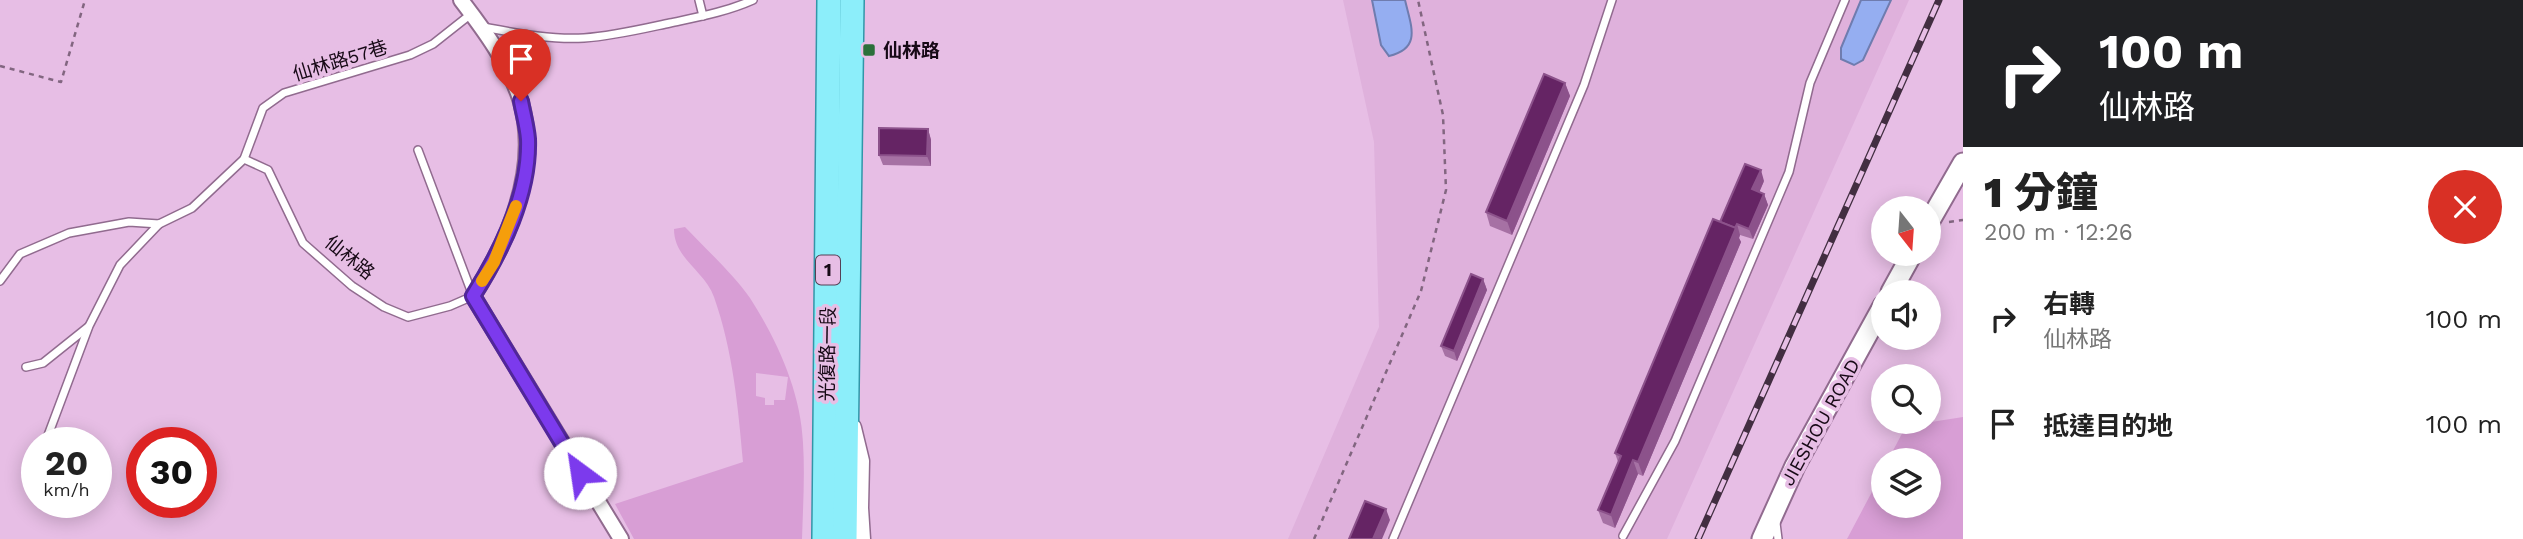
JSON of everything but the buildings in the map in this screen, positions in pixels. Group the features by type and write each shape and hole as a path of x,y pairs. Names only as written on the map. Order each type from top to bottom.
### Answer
{"main road":[{"name":"光復路一段","path":"824,539 829,0"},
{"name":"光復路一段","path":"848,408 852,0"},
{"path":"1941,201 1963,163"},
{"name":"JIESHOU ROAD","path":"1762,539 1777,501 1871,328"},
{"name":"1","path":"845,539 848,408"}],"street":[{"path":"461,0 498,53 521,101 528,138 524,184 494,262 473,296 621,539"},
{"path":"848,408 860,461 861,539"}],"lane":[{"path":"699,0 703,16"},
{"path":"481,27 533,36 583,38 631,32 703,16 753,0"},
{"path":"1393,539 1584,85 1612,0"},
{"path":"1623,536 1675,441 1789,172 1810,83 1845,0"},
{"name":"仙林路57巷","path":"244,159 263,108 284,93 410,55 433,44 471,13"},
{"path":"418,150 473,296"},
{"path":"51,427 89,326 120,265 159,224 192,208 244,159"},
{"name":"仙林路","path":"244,159 268,170 303,243 352,286 384,307 408,317 450,306 473,296"},
{"path":"0,281 20,254 69,233 129,222 159,224"},
{"path":"26,367 43,363 89,326"},
{"path":"1777,501 1778,539"}],"path":[{"path":"0,66 61,82 85,0"},
{"path":"1314,539 1421,291 1446,190 1443,115 1418,0"}],"shaded area":[{"path":"1343,0 1909,0 1667,539 1288,539 1379,327 1374,142"},
{"path":"685,227 743,289 769,331 786,367 798,405 803,443 802,539 634,539 615,504 743,462 734,379 720,317 710,288 679,249 674,229","holes":["756,373 788,377 785,400 774,400 774,405 765,405 765,398 756,396"]},
{"path":"1963,417 1963,539 1847,539 1871,494 1871,518 1941,518 1941,448 1894,448 1902,434 1941,434 1941,420"}],"water":[{"path":"1372,0 1405,0 1412,35 1406,48 1389,56 1381,45"},
{"path":"1861,0 1891,0 1863,60 1854,65 1841,59 1841,48"}],"railway":[{"path":"1698,539 1939,0"}],"slow traffic":[{"path":"482,281 494,262 516,206"}],"place":[{"name":"仙林路","path":"869,50"}],"route":[{"path":"521,101 528,138 524,184 494,262 473,296 580,473"}]}
